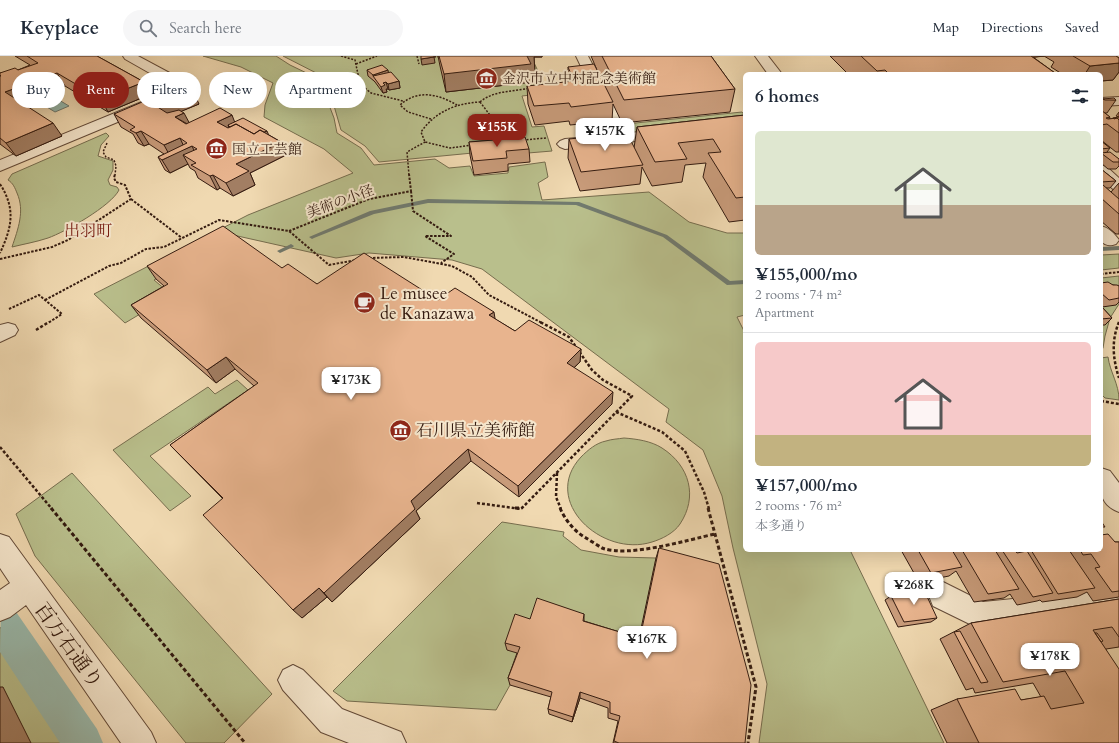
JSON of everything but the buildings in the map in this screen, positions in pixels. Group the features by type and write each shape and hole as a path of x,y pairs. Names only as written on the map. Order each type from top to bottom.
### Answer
{"street":[{"path":"0,166 188,88 129,56"},
{"path":"582,56 623,138"},
{"path":"761,56 773,72"},
{"path":"1103,102 1119,101"},
{"path":"565,144 676,133"},
{"path":"1103,172 1119,186"},
{"path":"1103,193 1119,192"},
{"path":"1103,481 1119,501"},
{"name":"百万石通り","path":"0,546 140,743"},
{"path":"0,607 28,587"},
{"path":"944,596 982,616 1119,602"},
{"path":"294,680 332,721 390,743"}],"path":[{"path":"341,56 354,60 360,84 371,93 403,101"},
{"path":"356,64 377,56"},
{"path":"417,56 419,59 419,64"},
{"path":"434,57 447,56"},
{"path":"425,142 421,132 426,123 457,105 470,102 480,102 485,97 495,94 534,87"},
{"path":"431,119 408,112 400,104 410,97 427,93 457,105"},
{"path":"480,102 499,126 514,138 524,140 516,141"},
{"path":"108,141 103,152 106,157 114,160 116,166 114,178 116,182 125,186 131,199 182,238"},
{"path":"440,263 454,254 425,236 451,236 413,212 407,152 425,142 450,148 472,145"},
{"path":"0,183 7,192 12,224 7,241 0,253"},
{"name":"美術の小径","path":"289,231 369,199 411,191"},
{"path":"0,259 52,247 68,240 131,199"},
{"path":"45,300 109,266 122,263 146,249 164,247 219,220 289,231 330,265 358,260"},
{"path":"365,258 404,257 452,266 472,277 489,295 570,337 592,370 602,380 632,396 521,509 477,503"},
{"path":"1103,274 1119,272"},
{"path":"6,310 39,295 62,314 36,330"},
{"path":"1119,322 1113,342 1114,361 1119,378"},
{"path":"1103,401 1119,404"},
{"path":"616,412 662,432 685,451 704,492 756,687 748,743"},
{"path":"0,447 246,743"},
{"path":"556,473 556,497 563,515 579,534 603,548 628,551 659,547 715,534"}],"green space":[{"path":"203,56 276,56 304,72 275,72 275,108 330,108 337,133 361,148 374,165 435,159 449,168 470,166 474,176 508,173 509,167 545,162 548,177 538,183 542,200 649,192 689,222 727,233 743,233 743,316 737,317 743,329 743,552 851,552 944,743 759,743 767,684 733,548 722,496 703,450 666,422 669,409 482,269 452,260 369,253 336,258 233,235 154,280 172,295 125,323 94,294 248,215 353,173 324,149 264,117 265,108 267,108 267,100 273,83 267,80 267,72 251,72 241,67"},
{"path":"283,56 531,56 548,93 522,96 532,127 544,126 552,151 528,153 525,148 379,162 365,146 341,130 335,108 366,108 366,72 314,72"},
{"path":"742,112 743,113 743,116 631,134 626,124"},
{"path":"106,133 109,136 101,145 98,156 113,161 113,170 108,180 110,185 117,187 119,190 98,211 65,230 48,238 12,247 21,213 15,187 8,180 12,174"},
{"path":"1119,254 1119,268 1103,270 1103,255"},
{"path":"1119,276 1119,304 1110,318 1103,348 1103,278"},
{"path":"1108,357 1118,389 1119,400 1105,398 1103,396 1103,358"},
{"path":"237,380 248,390 150,456 191,496 170,511 113,450 208,387 215,394"},
{"path":"624,438 653,444 672,455 685,473 688,483 690,493 689,503 686,514 680,524 668,535 652,542 633,545 614,542 597,534 582,522 572,507 568,491 570,474 581,457 599,443"},
{"path":"72,473 272,694 224,743 186,743 35,556 16,514"},
{"path":"502,522 564,532 563,536 581,550 619,557 656,558 638,646 521,654 510,685 496,710 347,701 333,691"},
{"path":"0,627 78,743 0,743"}],"shaded area":[{"path":"49,108 64,108 55,112"}],"waterway":[{"path":"312,237 372,212 428,201 577,203 665,236 729,283 743,282"},
{"path":"280,251 291,246"},
{"path":"1103,249 1119,248"},
{"path":"1,622 83,743"}],"place":[{"name":"金沢市立中村記念美術館","path":"486,78"},
{"name":"国立工芸館","path":"216,149"},
{"name":"Le musee de Kanazawa","path":"364,303"},
{"name":"石川県立美術館","path":"401,430"}],"district":[{"name":"出羽町","path":"88,230"}]}
